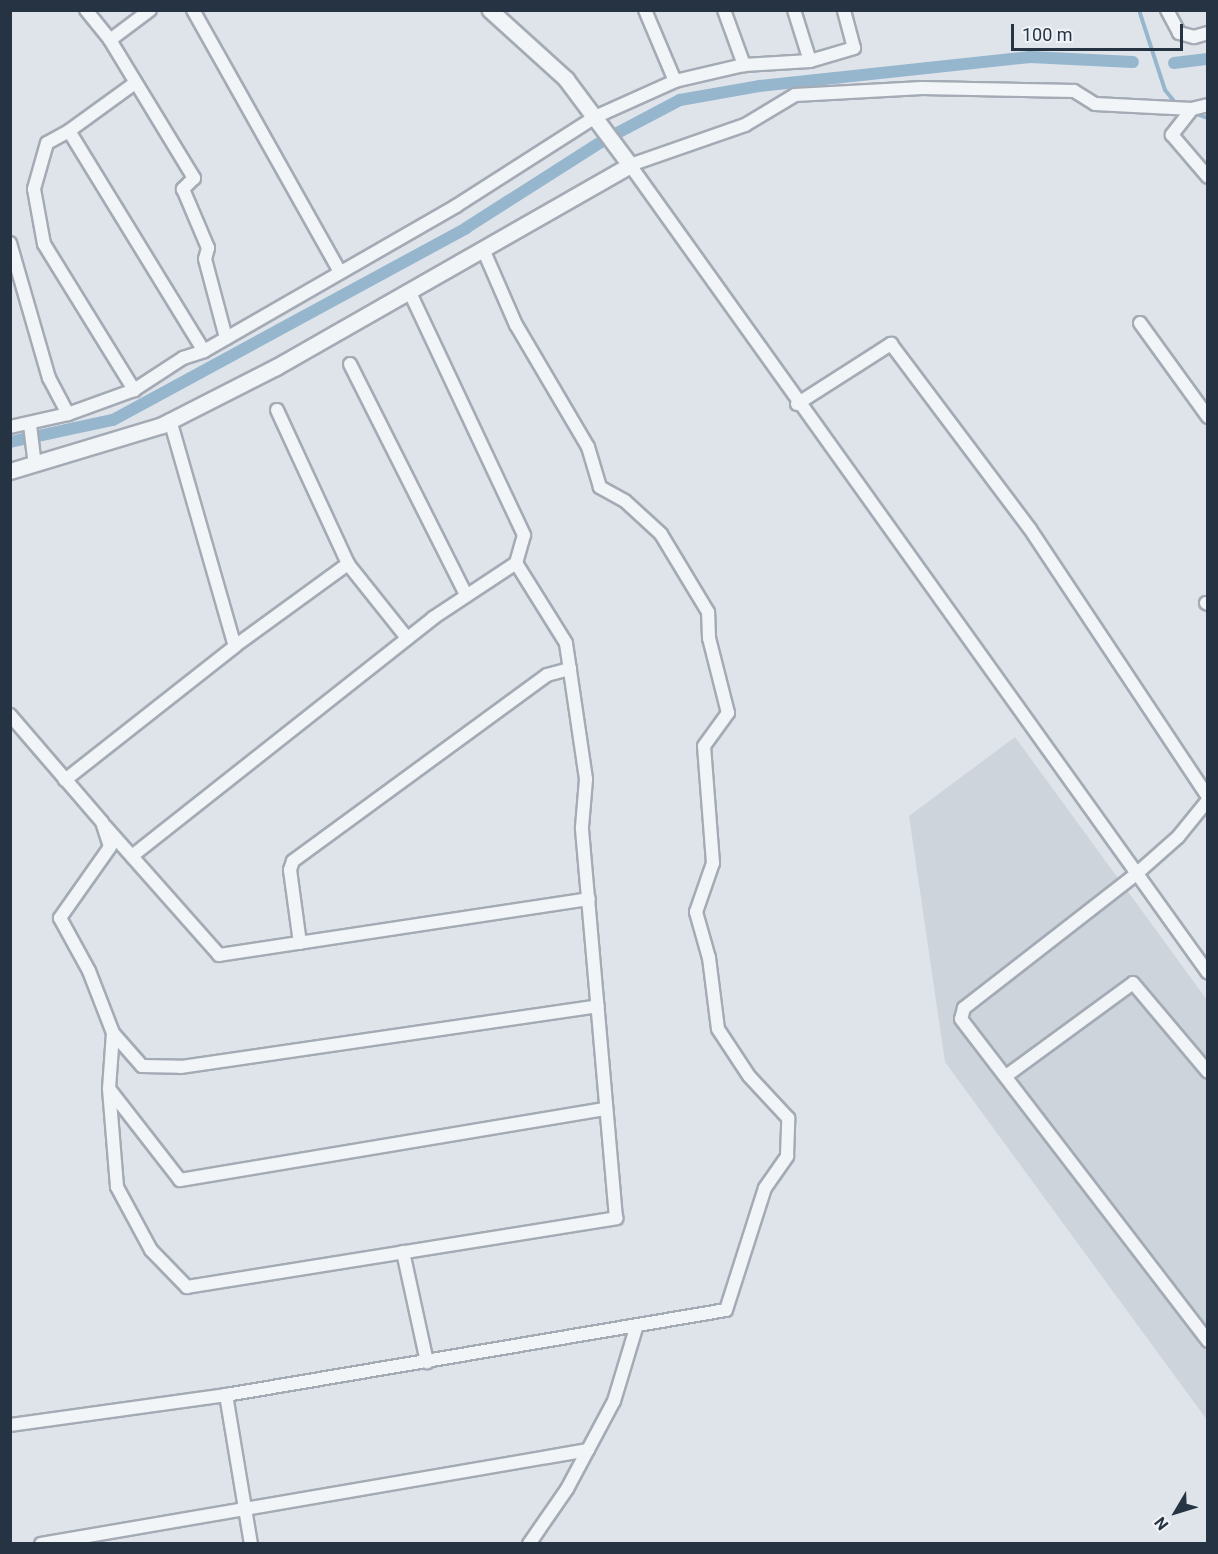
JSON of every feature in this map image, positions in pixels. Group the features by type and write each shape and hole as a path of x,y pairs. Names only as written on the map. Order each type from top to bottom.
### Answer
{"street":[{"path":"86,10 110,40 194,178 183,189 208,248 205,259 226,338"},
{"path":"110,40 150,10"},
{"path":"193,10 339,270"},
{"path":"490,10 566,80 609,132 626,160 796,404 1208,973"},
{"path":"645,10 675,81"},
{"path":"724,10 744,65"},
{"path":"794,10 810,61"},
{"path":"10,427 30,425 68,414 134,390 183,358 204,351 339,270 456,206 595,117 675,81 744,65 810,61 854,48 844,10"},
{"path":"1167,10 1179,33 1194,37 1208,33"},
{"path":"134,390 44,244 34,189 47,143 69,131 135,84"},
{"path":"10,471 170,420 276,367 483,249 626,160 745,125 795,95 922,88 1074,91 1095,104 1192,109 1208,105"},
{"path":"1192,109 1172,135 1208,177"},
{"path":"69,131 204,351"},
{"path":"10,243 49,378 68,414"},
{"path":"10,1425 226,1395 636,1328 726,1310 751,1225 765,1188 787,1156 788,1118 749,1076 718,1029 709,958 696,912 713,863 704,746 728,712 709,638 708,612 661,534 625,501 600,487 588,447 516,325 483,249"},
{"path":"132,856 407,638 466,595 516,563 524,535 409,291"},
{"path":"1140,323 1208,417"},
{"path":"796,404 891,344 1030,529 1208,799 1178,837 1135,875 964,1008 961,1018 1208,1341"},
{"path":"350,364 466,595"},
{"path":"277,410 348,564 407,638"},
{"path":"170,420 235,646"},
{"path":"30,425 35,464"},
{"path":"113,1034 109,1089 117,1187 152,1250 187,1287 616,1218 582,827 586,779 570,669 566,643 516,563"},
{"path":"65,780 235,646 348,564"},
{"path":"300,943 290,870 293,861 547,675 570,669"},
{"path":"10,715 219,955 589,899"},
{"path":"102,822 110,847 60,918 89,971 113,1034 142,1066 181,1067 598,1006"},
{"path":"1006,1076 1132,983 1208,1072"},
{"path":"109,1089 180,1180 606,1108"},
{"path":"403,1252 427,1362"},
{"path":"529,1544 588,1450 614,1401 636,1328"},
{"path":"226,1395 252,1544"},
{"path":"41,1544 588,1450"}],"shaded area":[{"path":"1015,737 1207,1000 1207,1420 945,1062 909,816"}],"waterway":[{"path":"1139,10 1165,90 1177,105"},
{"path":"10,442 113,420 466,228 604,140 680,100 759,86 1030,57 1133,62"},
{"path":"1174,63 1208,59"},
{"path":"1194,113 1208,118"}]}
